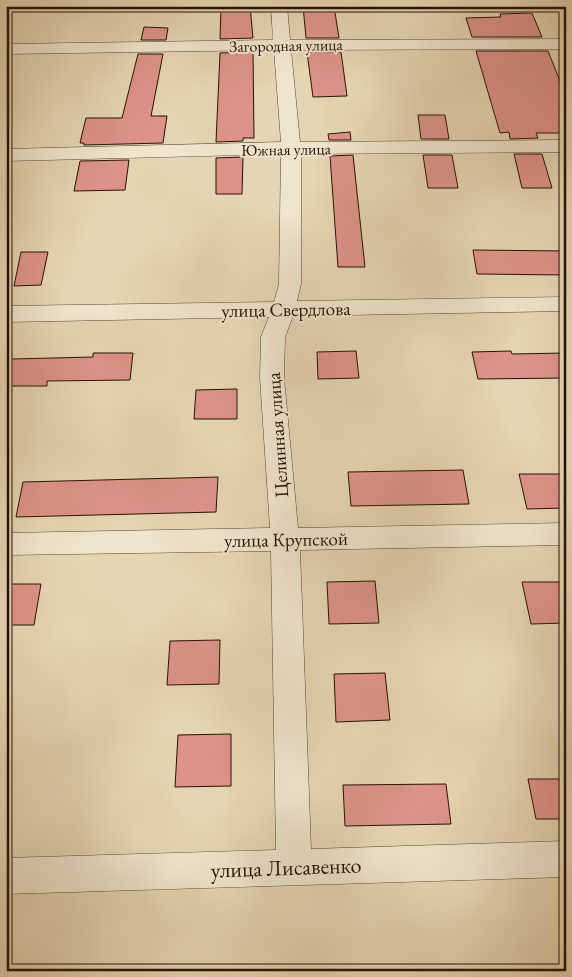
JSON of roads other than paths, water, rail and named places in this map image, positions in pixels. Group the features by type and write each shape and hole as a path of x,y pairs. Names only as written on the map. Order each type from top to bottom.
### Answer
{"street":[{"name":"Целинная улица","path":"279,6 290,148 290,284 284,309 273,338 272,378 285,539 294,866"},
{"name":"Загородная улица","path":"6,49 566,44"},
{"name":"Южная улица","path":"6,155 290,148 566,146"},
{"name":"улица Свердлова","path":"6,314 566,304"},
{"name":"улица Крупской","path":"6,544 566,534"},
{"name":"улица Лисавенко","path":"6,876 566,859"}]}
